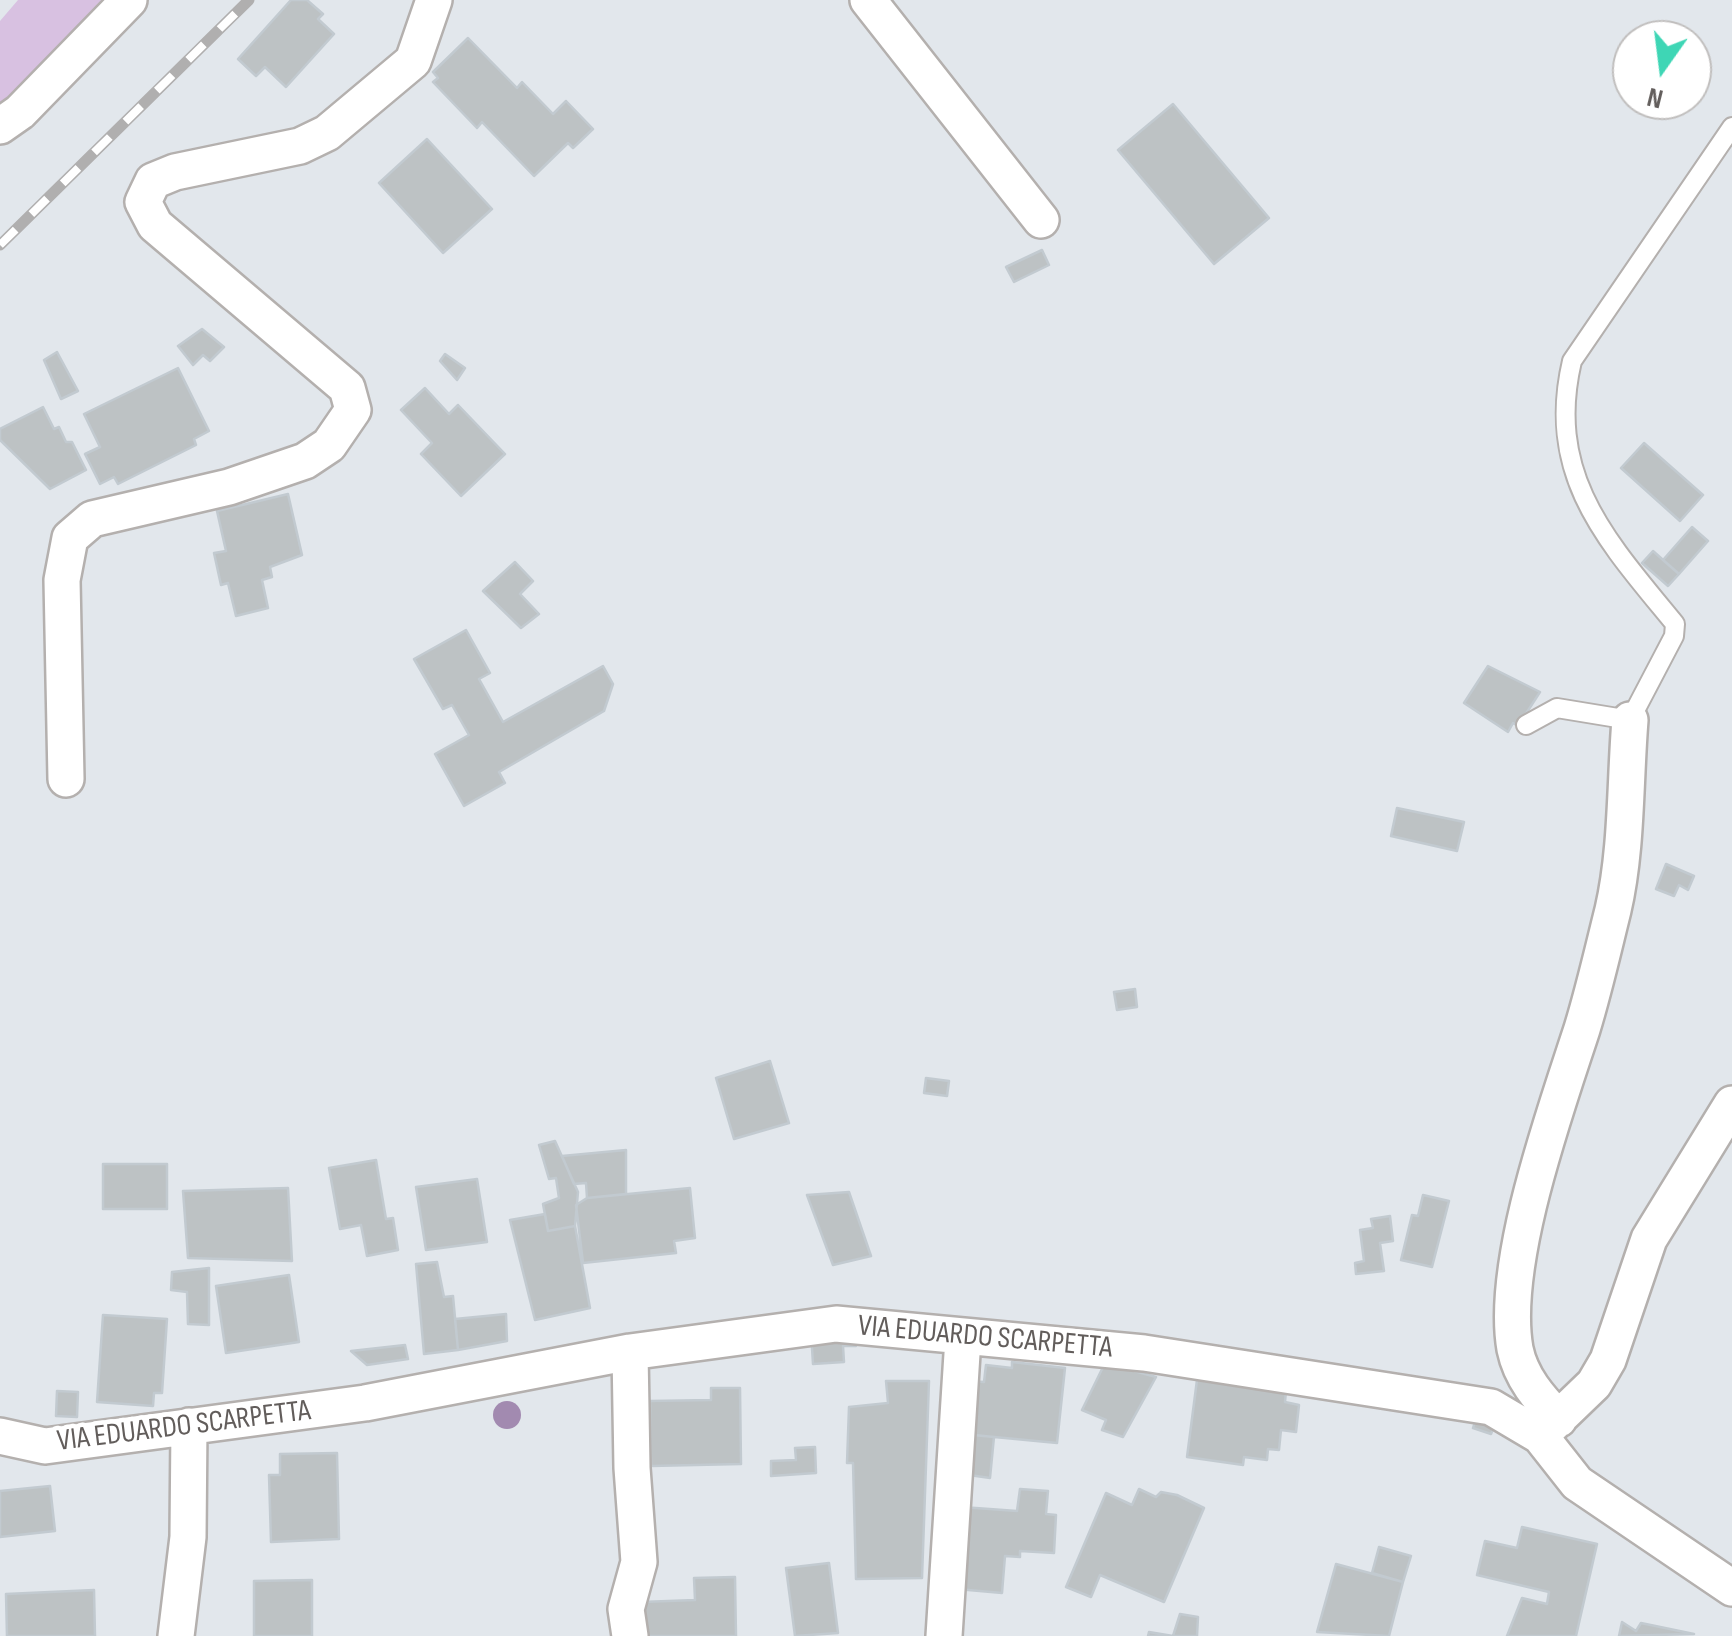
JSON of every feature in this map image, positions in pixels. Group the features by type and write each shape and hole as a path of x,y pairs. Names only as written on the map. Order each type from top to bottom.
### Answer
{"street":[{"path":"0,126 20,112 129,0"},
{"path":"66,779 62,580 70,538 92,519 229,487 305,462 328,446 353,410 347,388 155,225 143,202 145,192 153,181 175,172 277,152 328,133 413,61 434,0"},
{"path":"868,0 1041,220"},
{"path":"1630,720 1614,904 1584,1024 1548,1133 1526,1223 1513,1305 1516,1350 1550,1428 1594,1384 1608,1360 1649,1239 1732,1104"},
{"name":"VIA EDUARDO SCARPETTA","path":"0,1436 46,1446 365,1403 630,1352 836,1324 1144,1353 1368,1384 1491,1407 1550,1428 1577,1483 1732,1588"},
{"path":"944,1636 963,1338"},
{"path":"630,1352 639,1562 626,1609 630,1636"},
{"path":"176,1636 188,1537 189,1426"}],"lane":[{"path":"1526,725 1557,708 1582,708 1630,720 1656,678 1675,624 1602,534 1582,497 1568,456 1564,394 1572,361 1732,128"}],"shaded area":[{"path":"18,0 107,0 0,117 0,21"}],"building":[{"path":"291,0 307,0 323,14 318,19 334,34 286,87 265,67 256,76 238,59"},
{"path":"468,38 517,88 522,82 553,114 566,101 593,129 573,148 568,143 534,176 482,122 477,128 433,82 438,78 433,72"},
{"path":"1173,104 1269,218 1214,264 1118,150"},
{"path":"427,139 492,209 443,253 379,183"},
{"path":"1042,250 1049,265 1014,282 1006,267"},
{"path":"202,329 224,347 210,361 203,355 193,365 178,346"},
{"path":"57,352 78,391 61,399 44,360"},
{"path":"445,354 465,368 457,380 440,361"},
{"path":"178,368 209,431 194,439 196,445 118,484 114,477 100,484 85,454 100,447 84,414"},
{"path":"425,388 449,414 458,405 505,454 461,496 421,454 432,443 401,410"},
{"path":"43,407 54,429 59,427 66,442 72,442 86,470 50,489 0,440 0,429"},
{"path":"1644,443 1703,495 1680,521 1621,468"},
{"path":"288,494 302,555 270,567 272,577 262,580 268,608 236,616 228,583 221,585 214,553 226,551 217,511"},
{"path":"1692,527 1708,541 1679,574 1663,560"},
{"path":"1653,551 1679,574 1668,586 1642,563"},
{"path":"515,562 533,581 520,594 539,614 521,628 483,591"},
{"path":"466,630 490,673 479,679 503,722 603,666 613,684 604,711 499,772 505,783 464,806 435,754 469,735 452,705 443,709 414,659"},
{"path":"1488,666 1540,692 1518,726 1513,723 1508,732 1464,703"},
{"path":"1397,808 1464,822 1457,851 1391,836"},
{"path":"1666,864 1694,876 1688,890 1679,885 1674,896 1656,889"},
{"path":"1135,989 1137,1007 1117,1010 1114,992"},
{"path":"770,1061 789,1123 734,1139 716,1078"},
{"path":"926,1078 949,1081 947,1096 924,1093"},
{"path":"555,1141 578,1192 575,1226 548,1231 543,1204 559,1198 556,1178 549,1179 539,1145"},
{"path":"626,1150 626,1194 587,1198 586,1183 574,1184 562,1156"},
{"path":"376,1160 386,1219 393,1218 398,1250 367,1256 361,1225 340,1229 329,1168"},
{"path":"103,1164 167,1164 167,1209 103,1209"},
{"path":"477,1179 487,1242 426,1250 416,1187"},
{"path":"288,1188 292,1261 188,1258 183,1191"},
{"path":"690,1188 695,1238 674,1241 676,1253 583,1263 576,1205 587,1198"},
{"path":"849,1192 871,1256 833,1265 807,1195"},
{"path":"1423,1195 1449,1201 1432,1267 1401,1260 1412,1215 1418,1216"},
{"path":"545,1214 548,1231 575,1226 590,1308 535,1320 510,1220"},
{"path":"1390,1216 1393,1241 1380,1243 1384,1271 1356,1274 1355,1263 1364,1261 1360,1230 1373,1228 1371,1219"},
{"path":"437,1262 444,1297 453,1296 458,1350 424,1354 416,1264"},
{"path":"209,1268 209,1325 188,1324 187,1292 171,1290 172,1272"},
{"path":"289,1275 299,1342 226,1353 216,1286"},
{"path":"506,1314 507,1341 458,1350 455,1319"},
{"path":"103,1315 167,1319 162,1393 154,1393 153,1406 97,1402"},
{"path":"855,1330 856,1346 843,1346 844,1362 813,1364 811,1332"},
{"path":"405,1345 408,1359 367,1365 351,1351"},
{"path":"1012,1362 1065,1368 1057,1443 963,1434 968,1381 984,1382 986,1365 1012,1368"},
{"path":"1105,1363 1156,1377 1123,1437 1102,1430 1106,1420 1082,1410"},
{"path":"1197,1380 1286,1391 1285,1402 1299,1405 1296,1432 1281,1430 1279,1450 1268,1449 1267,1460 1244,1457 1243,1465 1187,1457"},
{"path":"886,1381 929,1381 922,1578 856,1579 853,1463 847,1463 849,1407 888,1403"},
{"path":"711,1388 740,1388 741,1464 651,1466 650,1401 711,1400"},
{"path":"57,1391 78,1392 77,1417 56,1416"},
{"path":"1478,1412 1498,1417 1491,1434 1473,1428"},
{"path":"963,1434 994,1437 990,1478 962,1474"},
{"path":"815,1447 816,1473 771,1476 771,1461 796,1460 795,1448"},
{"path":"337,1453 339,1539 271,1542 269,1475 280,1475 280,1454"},
{"path":"50,1486 55,1531 0,1537 0,1491"},
{"path":"1020,1489 1048,1491 1046,1514 1056,1515 1054,1553 1020,1551 1020,1557 1005,1556 1002,1593 957,1589 962,1507 1017,1511"},
{"path":"1139,1489 1156,1497 1161,1492 1177,1495 1204,1508 1164,1602 1100,1575 1091,1597 1066,1587 1106,1493 1132,1505"},
{"path":"1522,1527 1597,1544 1576,1636 1507,1636 1522,1598 1547,1604 1549,1592 1477,1575 1485,1541 1517,1548"},
{"path":"1379,1547 1411,1556 1403,1582 1372,1573"},
{"path":"829,1563 838,1633 795,1636 786,1568"},
{"path":"1336,1564 1403,1582 1389,1636 1317,1632"},
{"path":"735,1577 736,1636 642,1636 641,1602 695,1600 694,1578"},
{"path":"312,1580 312,1636 254,1636 254,1581"},
{"path":"94,1590 95,1636 7,1636 6,1594"},
{"path":"1180,1614 1198,1617 1197,1636 1173,1636"},
{"path":"1622,1622 1636,1631 1641,1623 1694,1634 1619,1636"}],"railway":[{"path":"0,245 249,0"}]}
